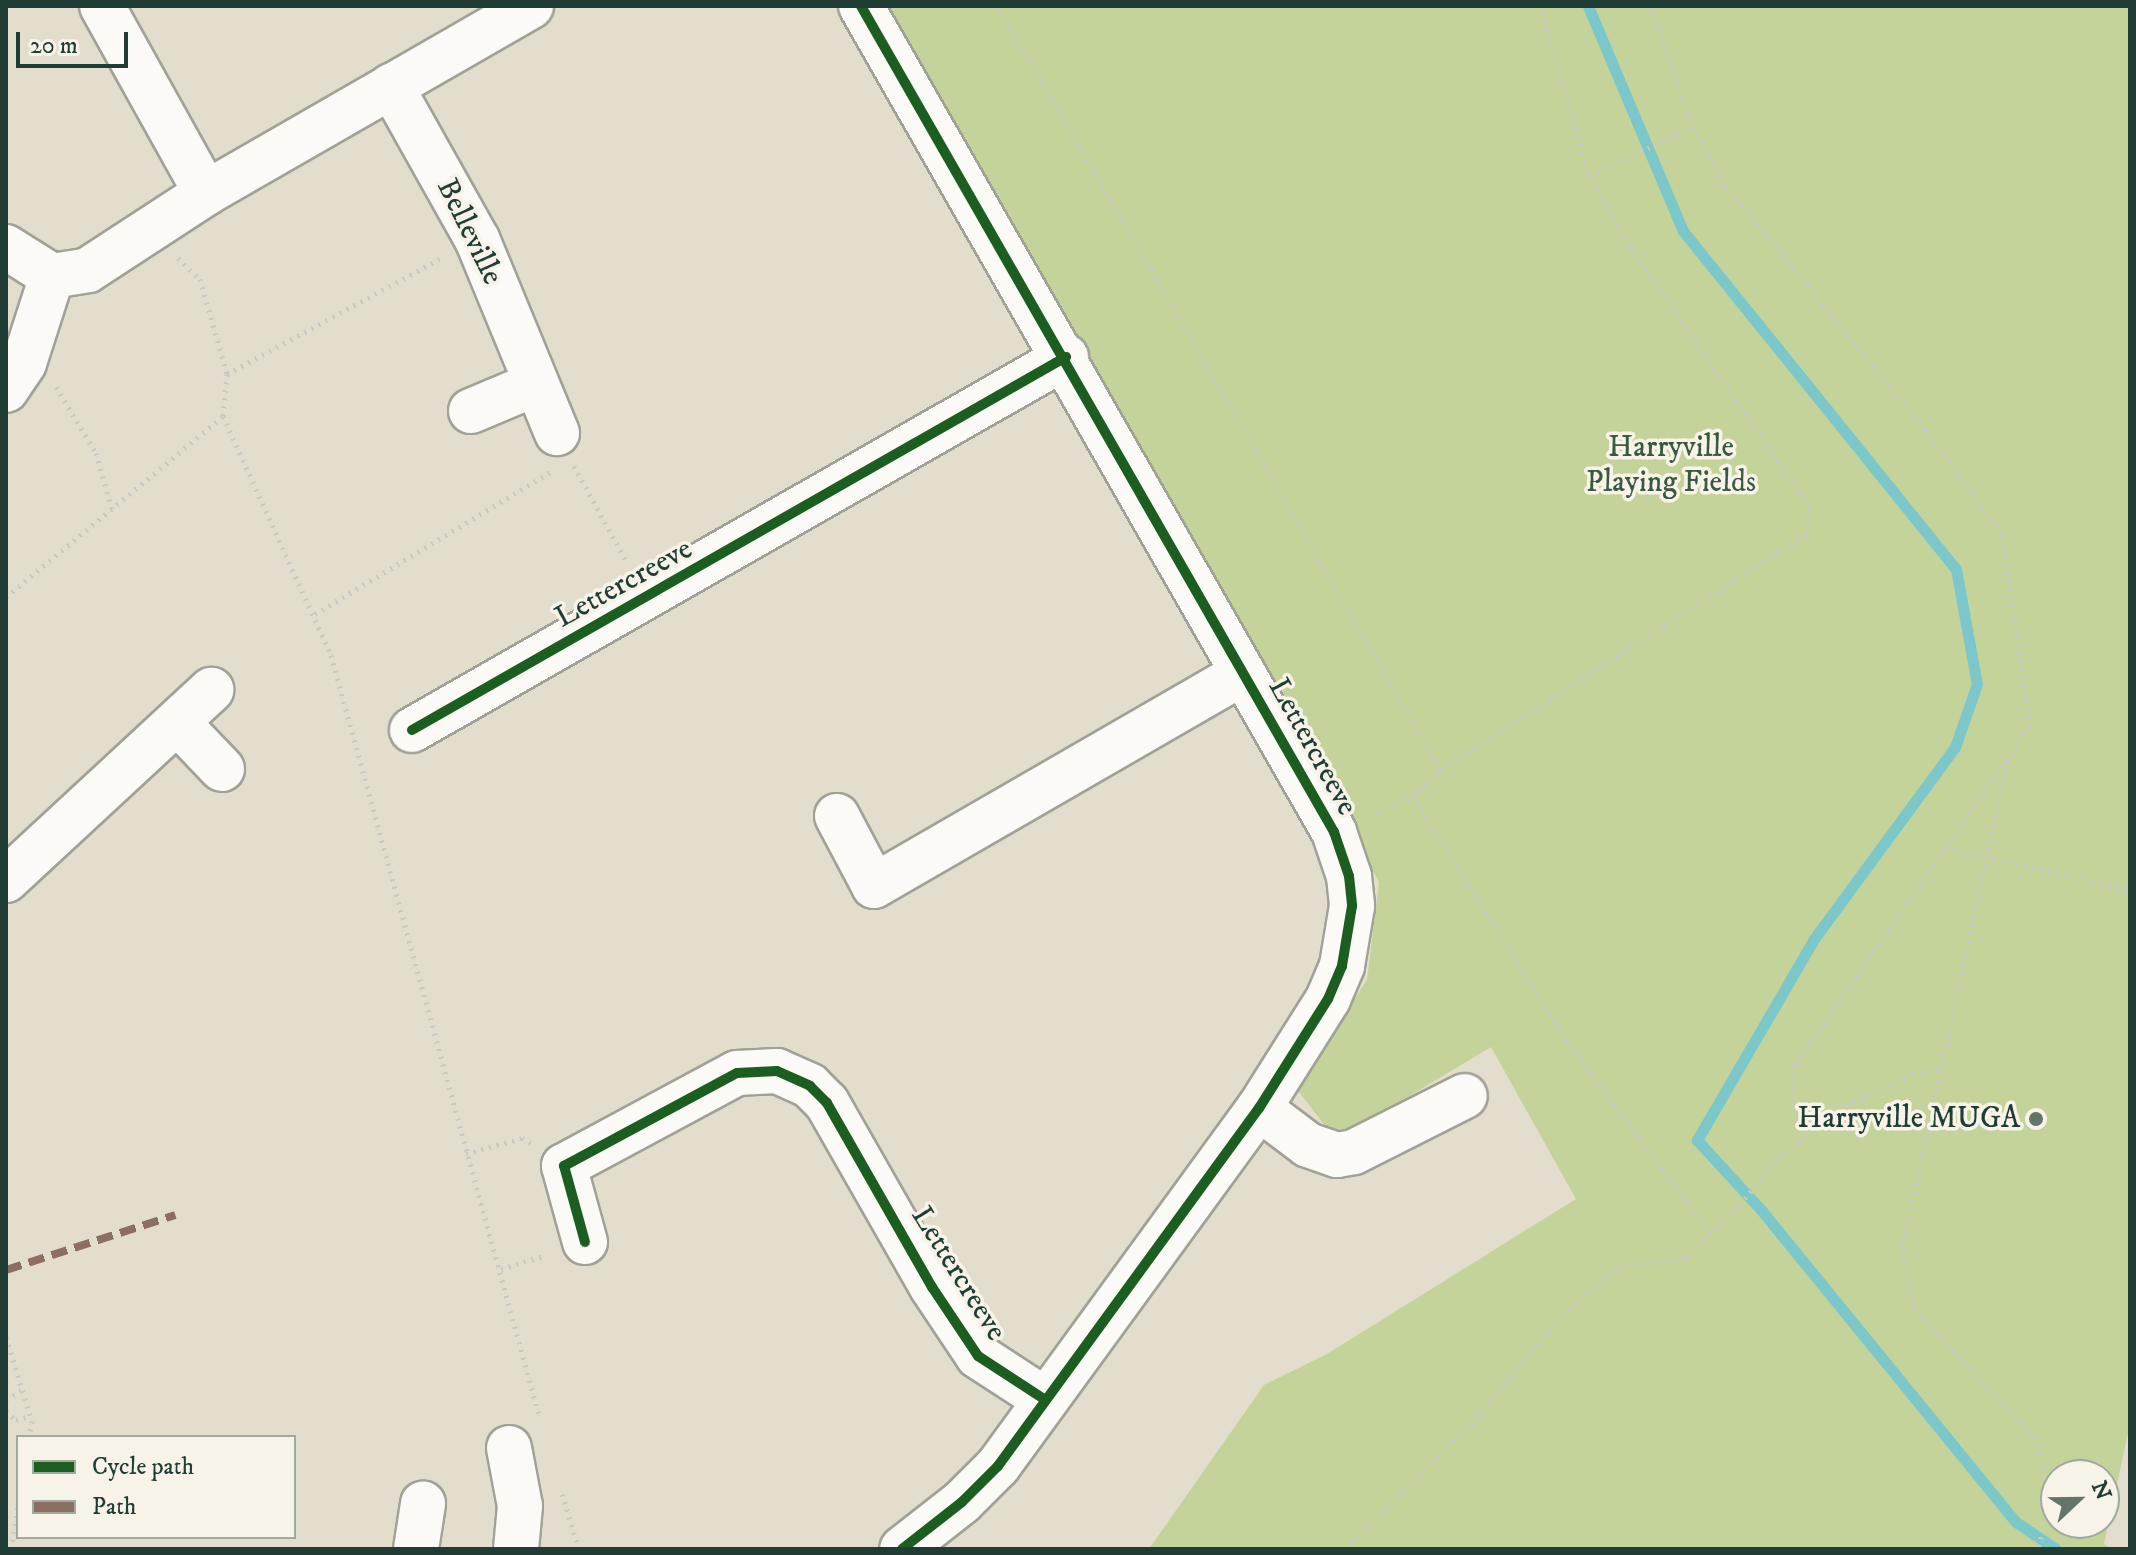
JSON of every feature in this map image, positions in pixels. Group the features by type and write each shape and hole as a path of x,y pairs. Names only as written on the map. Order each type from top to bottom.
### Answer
{"street":[{"path":"102,6 206,193"},
{"path":"6,247 52,276 88,270 206,193 531,6"},
{"name":"Lettercreeve","path":"861,6 1066,357 1334,832 1349,876 1352,906 1342,966 1328,999 1259,1108 998,1466 962,1502 902,1549"},
{"name":"Belleville","path":"391,86 477,239 535,384 564,446"},
{"path":"15,377 52,276"},
{"name":"Lettercreeve","path":"412,730 1066,357"},
{"path":"471,411 535,384"},
{"name":"Lettercreeve","path":"837,816 874,886 1243,673"},
{"path":"6,880 211,690"},
{"path":"177,722 222,769"},
{"name":"Lettercreeve","path":"564,1166 737,1073 763,1069 789,1075 827,1103 932,1287 978,1356 1044,1399"},
{"path":"1259,1108 1308,1145 1337,1155 1354,1152 1465,1096"},
{"path":"564,1166 585,1242"},
{"path":"516,1549 525,1436"},
{"path":"416,1549 423,1504"}],"path":[{"path":"998,6 1441,770"},
{"path":"1334,832 1413,796 1441,770 1808,533 1810,507 1630,246 1590,176 1540,6"},
{"path":"1650,6 1693,127 1726,186 1925,429 2002,534 2030,726 1795,1065 1794,1106 1809,1134"},
{"path":"1590,176 1693,127"},
{"path":"148,231 200,279 227,374 223,416 315,614 438,1036 525,1436"},
{"path":"227,374 477,239"},
{"path":"15,377 56,386 96,453 112,509"},
{"path":"6,597 223,416"},
{"path":"315,614 564,446 646,599"},
{"path":"2008,760 1949,1045 1902,1251 1905,1280 1915,1310 2036,1437 2051,1498 2038,1549"},
{"path":"1413,796 1566,1040 1712,1235"},
{"path":"1946,848 2130,890"},
{"path":"1949,1045 1958,1047"},
{"path":"1346,1549 1471,1424 1563,1316 1619,1267 1686,1258 1759,1185 1775,1162 1839,1109 1912,1074 1942,1069"},
{"path":"466,1154 522,1138 564,1166"},
{"path":"6,1337 31,1415 29,1435"},
{"path":"6,1400 22,1390"},
{"path":"6,1411 16,1420 31,1415"},
{"path":"558,1480 579,1549"},
{"path":"11,1549 16,1519"}],"green space":[{"name":"Harryville Playing Fields","path":"888,6 2130,6 2130,1424 2120,1470 2120,1459 2040,1459 2040,1539 2105,1539 2104,1544 2112,1549 1149,1549 1264,1385 1327,1354 1576,1199 1491,1047 1336,1140 1296,1088 1367,980 1379,882"}],"waterway":[{"path":"1588,6 1683,231 1956,569 1977,684 1955,747 1814,939 1697,1140 1762,1211 2016,1522 2056,1549"}],"marked path":[{"path":"6,1270 175,1215"}],"cycle path":[{"path":"861,6 1334,832 1349,876 1352,906 1342,966 1328,999 1259,1108 998,1466 962,1502 902,1549"},
{"path":"412,730 1066,357"},
{"path":"585,1242 564,1166 737,1073 777,1071 810,1086 827,1103 932,1287 978,1356 1044,1399"}],"place":[{"name":"Harryville MUGA","path":"2036,1119"}]}
